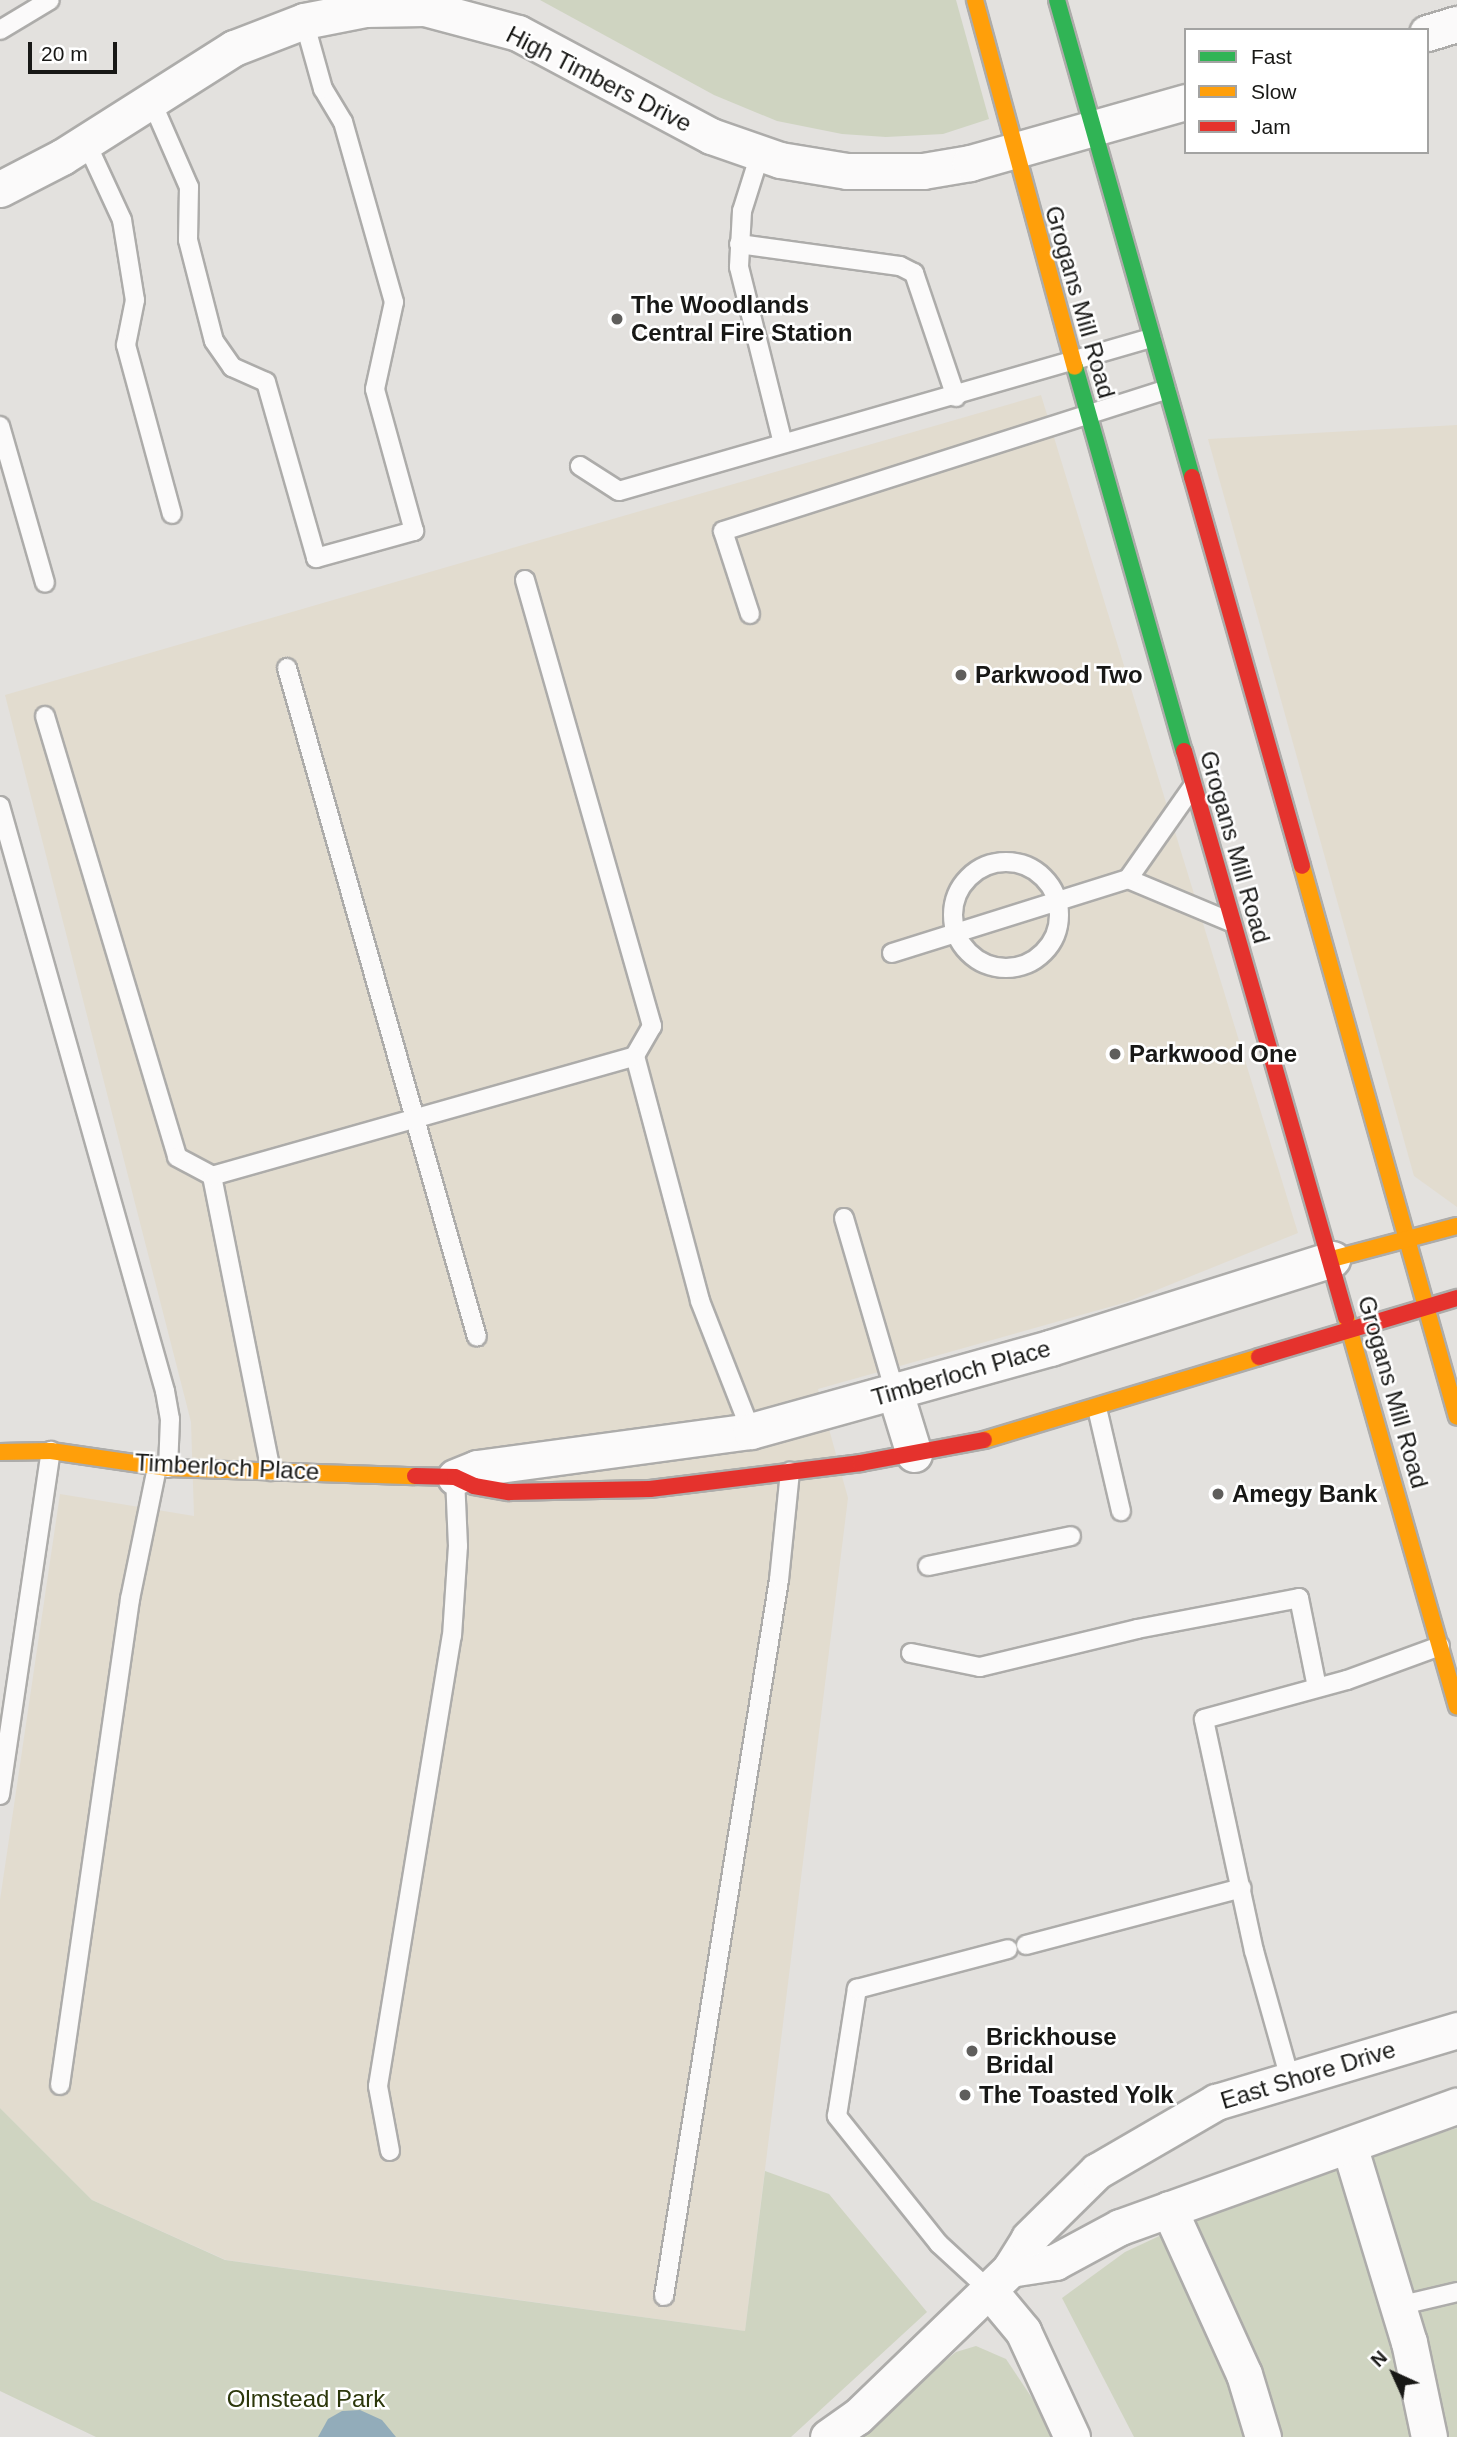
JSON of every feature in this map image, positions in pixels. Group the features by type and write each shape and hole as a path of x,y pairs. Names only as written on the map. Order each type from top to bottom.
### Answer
{"main road":[{"name":"Grogans Mill Road","path":"975,0 1073,362 1193,786 1332,1259 1457,1706"},
{"path":"1056,0 1457,1417"},
{"name":"Timberloch Place","path":"1332,1259 1457,1226"},
{"name":"Timberloch Place","path":"0,1452 51,1451 162,1468 455,1477 509,1492 650,1489 914,1454 1097,1408 1457,1298"}],"street":[{"name":"High Timbers Drive","path":"0,188 86,142 234,48 304,21 366,9 425,4 518,33 666,115 760,154 847,171 891,173 943,168 1014,151 1184,103"},
{"path":"1429,32 1457,24"},
{"name":"Timberloch Place","path":"455,1477 477,1468 764,1428 894,1389 1050,1348 1332,1259"},
{"path":"894,1389 914,1454"},
{"path":"764,1428 773,1474"},
{"name":"East Shore Drive","path":"828,2437 857,2417 999,2279 1030,2238 1097,2171 1216,2102 1457,2030"},
{"path":"1072,2437 999,2279 1055,2262 1120,2227 1457,2106"},
{"path":"1349,2145 1398,2306 1429,2437"},
{"path":"1170,2209 1244,2374 1263,2437"}],"lane":[{"path":"0,30 42,2"},
{"path":"151,100 189,187 188,240 214,341 232,367 266,382 316,558 414,531 375,389 394,302 343,122 323,89 304,21"},
{"path":"86,142 122,220 135,300 126,345 172,514"},
{"path":"760,154 745,198 739,244 743,296 783,443"},
{"path":"739,244 900,266 914,273 956,397"},
{"path":"580,466 619,491 783,443 956,397 1151,338"},
{"path":"750,614 723,531 1166,390"},
{"path":"0,426 45,583"},
{"path":"525,580 652,1026 635,1056 700,1301 764,1428"},
{"path":"287,668 477,1337"},
{"path":"45,716 177,1157 212,1176 635,1056"},
{"path":"892,953 1128,879 1193,786"},
{"path":"0,806 167,1400 162,1468 130,1599 60,2085"},
{"path":"1015,862 1029,867 1044,877 1058,901 1052,943 1024,966 1005,969 981,963 963,949 954,932 952,912 959,889 986,865 1015,862"},
{"path":"1128,879 1234,924"},
{"path":"212,1176 271,1471"},
{"path":"844,1218 894,1389"},
{"path":"1097,1408 1121,1511"},
{"path":"0,1795 51,1451"},
{"path":"664,2297 779,1580 773,1474"},
{"path":"390,2151 377,2086 452,1636 458,1546 455,1477"},
{"path":"928,1566 1071,1536"},
{"path":"911,1653 980,1667 1137,1629 1299,1598 1317,1687"},
{"path":"1290,2080 1254,1951 1204,1720 1317,1687 1440,1646"},
{"path":"1026,1945 1242,1888"},
{"path":"999,2279 939,2244 837,2116 857,1989 1008,1949"},
{"path":"1398,2306 1457,2292"}],"shaded area":[{"path":"1041,395 1298,1233 1127,1302 818,1389 848,1498 745,2331 226,2260 92,2200 0,2108 0,1900 60,1494 194,1516 191,1422 5,695"},
{"path":"1457,425 1457,1207 1414,1176 1208,439"}],"green space":[{"path":"540,0 956,0 989,119 943,134 886,137 842,134 777,121 714,95"},
{"name":"Olmstead Park","path":"0,2108 92,2200 225,2260 745,2331 765,2171 829,2194 927,2312 791,2437 96,2437 0,2391"},
{"path":"1457,2128 1457,2437 1134,2437 1062,2298 1125,2252 1258,2190"},
{"path":"976,2346 1006,2359 1058,2437 851,2437 956,2352"}],"water":[{"path":"360,2410 382,2420 396,2437 318,2437 328,2419 342,2411"}],"traffic: fast":[{"path":"1057,0 1192,477"},
{"path":"1075,367 1184,751"}],"traffic: slow":[{"path":"975,0 1075,367"},
{"path":"1302,866 1457,1417"},
{"path":"1332,1259 1457,1226"},
{"path":"1346,1317 1457,1706"},
{"path":"984,1440 1259,1357"},
{"path":"0,1452 51,1451 168,1468 415,1476"}],"traffic: jam":[{"path":"1192,477 1302,866"},
{"path":"1184,751 1346,1317"},
{"path":"1259,1357 1457,1298"},
{"path":"415,1476 455,1477 474,1486 509,1492 650,1489 861,1463 984,1440"}],"place":[{"name":"The Woodlands Central Fire Station","path":"617,319"},
{"name":"Parkwood Two","path":"961,675"},
{"name":"Parkwood One","path":"1115,1054"},
{"name":"Amegy Bank","path":"1218,1494"},
{"name":"Brickhouse Bridal","path":"972,2051"},
{"name":"The Toasted Yolk","path":"965,2095"}]}
